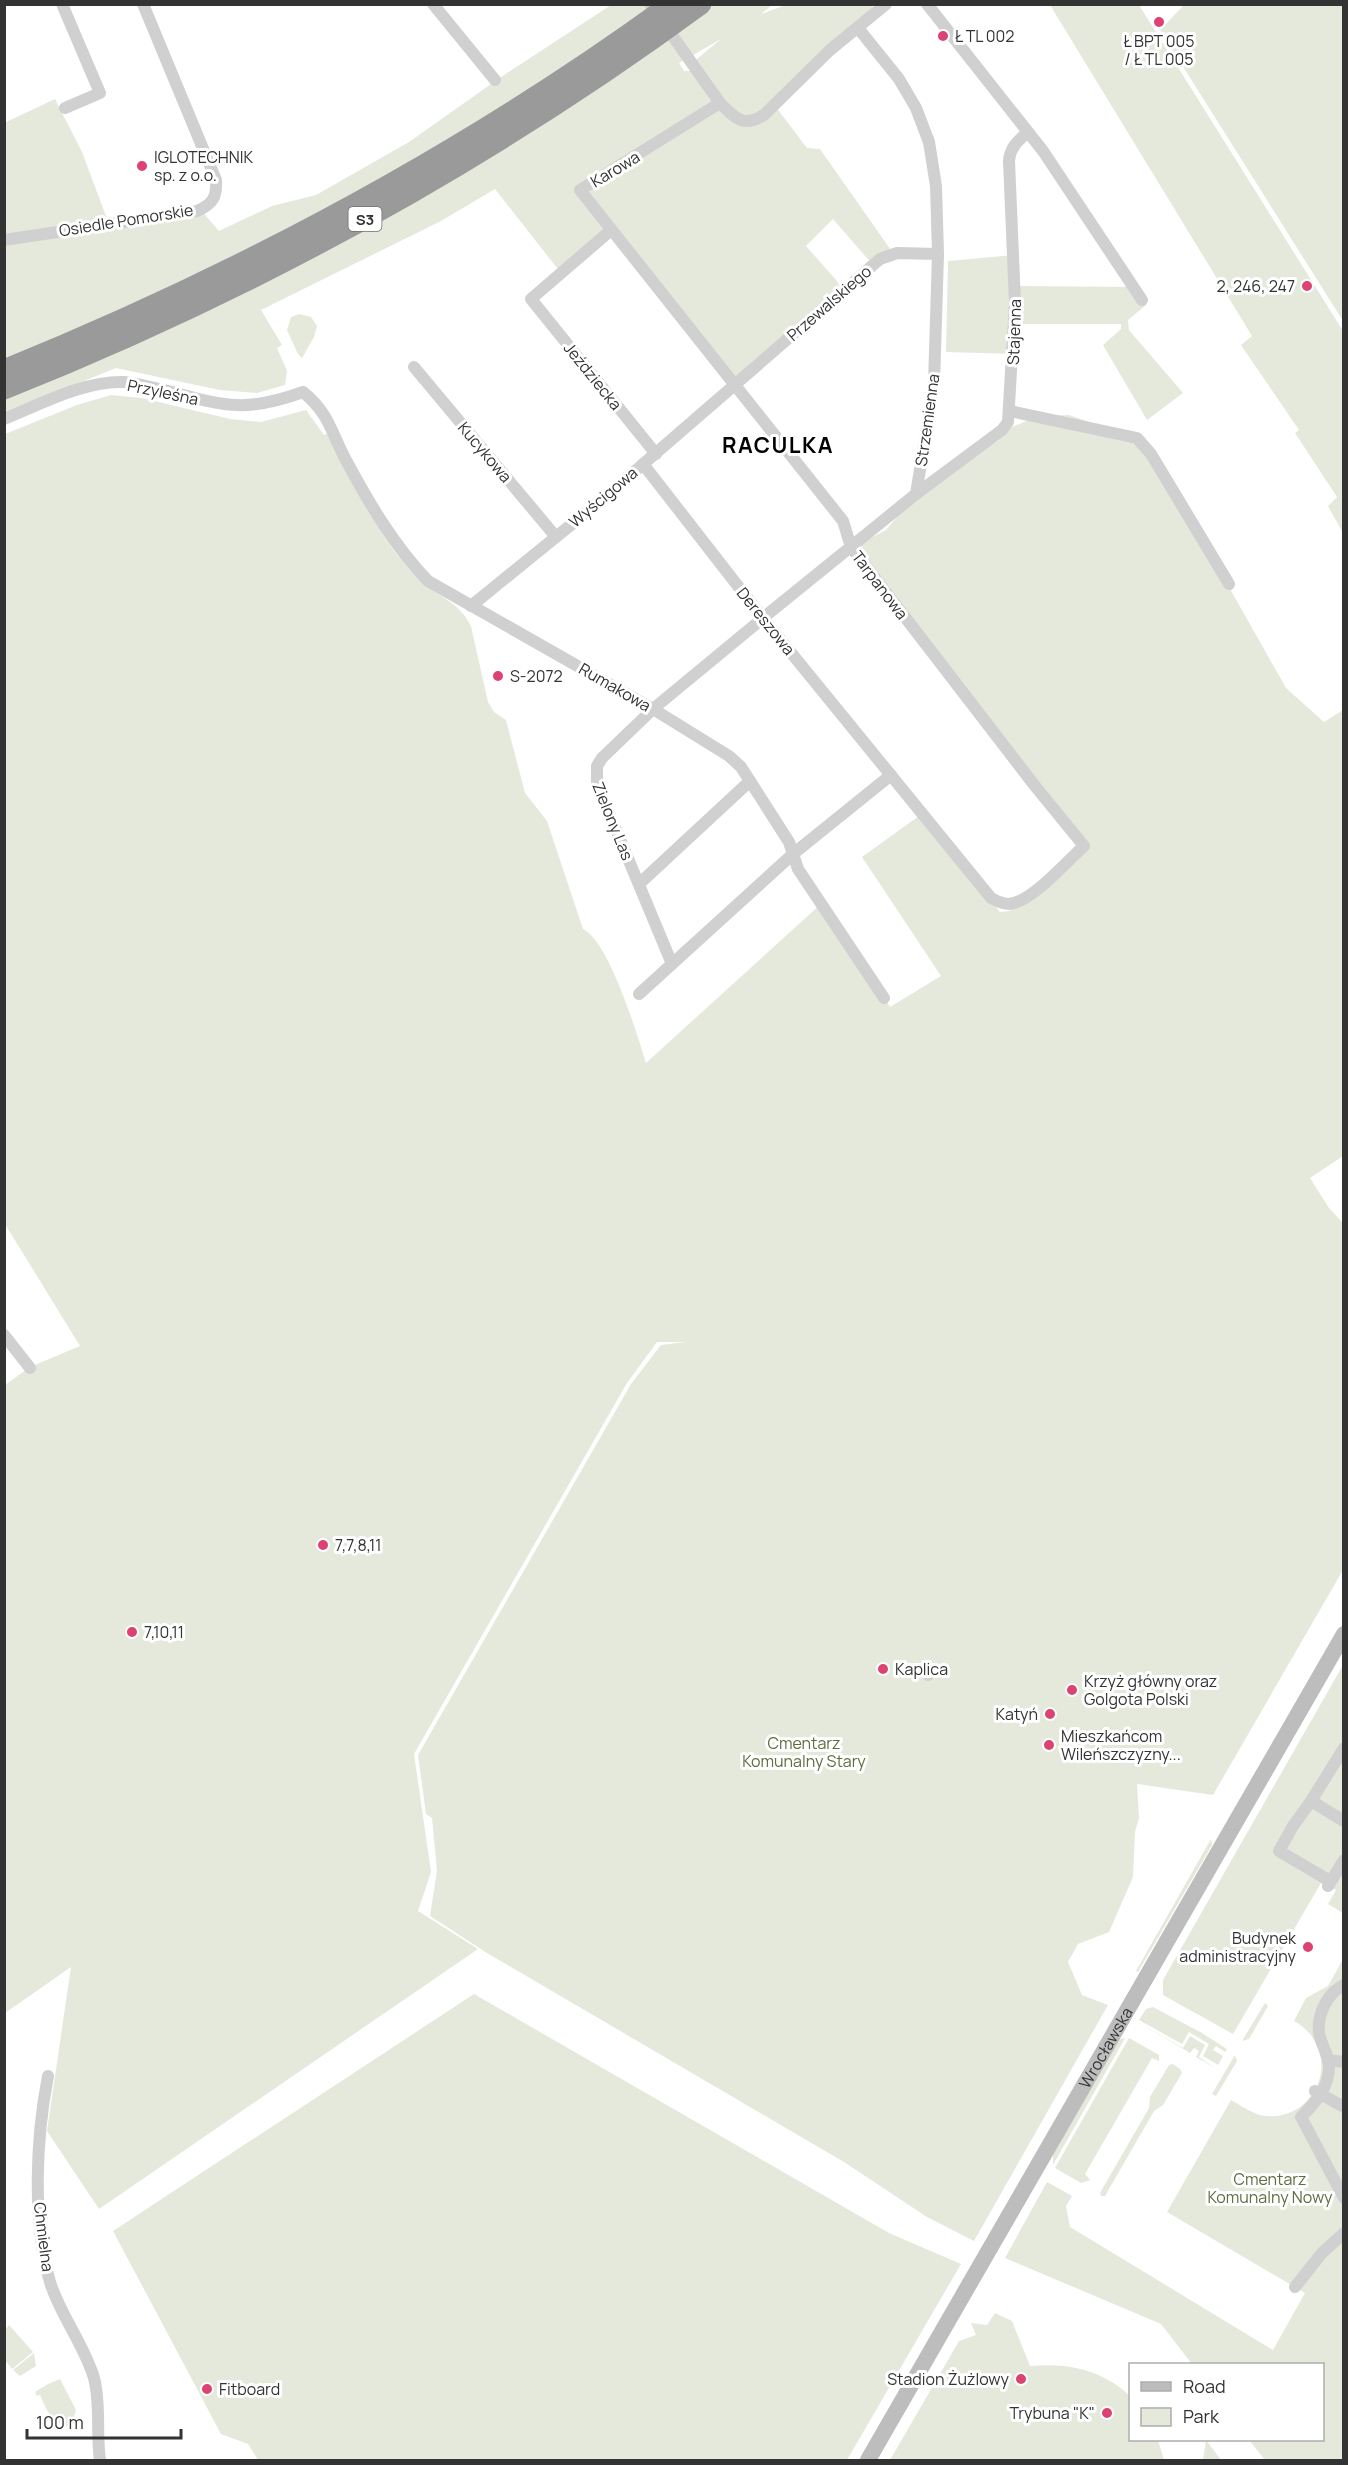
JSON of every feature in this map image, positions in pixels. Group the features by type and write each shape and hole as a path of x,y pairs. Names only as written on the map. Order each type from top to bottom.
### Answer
{"highway":[{"name":"S3","path":"4,370 153,306 320,224 525,105 671,4"},
{"name":"S3","path":"4,389 161,322 329,239 534,120 646,45 701,4"}],"main road":[{"name":"Wrocławska","path":"868,2460 1344,1634"}],"street":[{"path":"62,4 100,93 65,108"},
{"name":"Osiedle Pomorskie","path":"4,240 197,211 210,206 217,195 216,180 143,4"},
{"path":"433,4 495,80"},
{"path":"650,4 720,103 740,121 757,120 830,50 886,4"},
{"path":"927,4 1028,132 1142,300"},
{"name":"Strzemienna","path":"858,28 898,79 922,122 929,142 936,186 938,254 933,392 916,494"},
{"name":"Karowa","path":"610,231 580,190 720,103"},
{"name":"Stajenna","path":"916,494 1002,430 1008,422 1015,303 1009,161 1010,152 1015,144 1028,132"},
{"name":"Jeździecka","path":"610,231 531,298 656,454"},
{"name":"Tarpanowa","path":"610,231 843,521 851,547 1084,846 1037,889 1018,902 1008,904 991,898"},
{"name":"Przewalskiego","path":"734,387 880,259 897,253 938,254"},
{"name":"Kucykowa","path":"414,367 556,537"},
{"name":"Przyleśna","path":"4,419 93,385 122,382 225,405 240,406 267,404 303,392 320,407"},
{"name":"Wyścigowa","path":"471,606 734,387"},
{"name":"Rumakowa","path":"320,407 346,460 411,564 428,581 653,709 729,756 741,767 789,842 798,869 884,998"},
{"path":"1010,411 1137,438 1151,454 1229,584"},
{"name":"Dereszowa","path":"643,464 763,618 991,898"},
{"path":"653,709 916,494"},
{"name":"Zielony Las","path":"653,709 602,758 595,775 672,964"},
{"path":"639,994 793,854 891,775"},
{"name":"Zielony Las","path":"639,884 750,781"},
{"path":"4,1335 30,1368"},
{"path":"1343,1752 1293,1826 1279,1851 1329,1884 1343,1865"},
{"path":"1311,1801 1344,1821"},
{"path":"1344,1985 1328,1998 1320,2015 1319,2034 1329,2068 1301,2117 1344,2198"},
{"path":"1328,2060 1344,2062"},
{"name":"Chmielna","path":"48,2076 38,2190 44,2255 51,2283 94,2378 100,2460"},
{"path":"1319,2089 1344,2107"},
{"path":"1295,2287 1322,2253 1344,2234"}],"green space":[{"path":"611,5 772,5 761,14 786,5 871,5 876,13 776,107 807,148 820,149 893,253 873,265 833,219 806,246 837,281 844,293 737,388 611,232 561,273 495,189 441,221 261,310 282,345 277,348 287,371 285,385 257,393 220,390 116,368 5,413 4,123 55,99 82,152 109,224 201,210 219,231 272,206 316,195 409,142 501,77","holes":["721,39 692,63 690,71 684,71 679,63"]},
{"path":"1050,5 1139,5 1343,331 1343,533 1328,506 1337,497 1295,433 1299,430 1241,345 1252,336"},
{"path":"1184,5 1343,5 1343,321 1160,30"},
{"path":"1014,255 1016,286 1132,287 1146,305 1128,320 1129,330 1183,393 1147,420 1103,345 1121,329 1121,324 1016,324 1014,354 946,352 948,261"},
{"path":"299,314 311,317 317,326 314,337 302,358 287,330 291,317"},
{"name":"Cmentarz Komunalny Stary","path":"111,395 142,398 230,419 261,422 306,410 324,435 329,433 389,544 416,577 457,608 471,626 488,702 494,712 506,720 525,793 547,821 583,929 593,937 612,969 646,1063 823,902 890,1007 941,976 862,857 923,813 1000,912 1010,911 1084,846 855,546 886,530 901,512 965,461 998,441 1010,428 1046,416 1069,415 1127,435 1151,449 1286,688 1324,722 1343,710 1343,1156 1310,1178 1329,1208 1343,1223 1343,1570 1213,1795 1137,1784 1139,1818 1135,1832 1133,1877 1109,1932 1078,1944 1068,1962 1082,1995 1108,2005 974,2241 927,2217 844,2162 487,1953 430,1916 437,1871 432,1818 426,1814 418,1755 631,1384 661,1345 686,1342 657,1342 627,1383 414,1754 431,1872 418,1911 478,1949 99,2209 47,2131 71,1967 5,2013 5,1385 30,1367 80,1346 5,1224 5,434 77,405"},
{"path":"1343,1665 1343,1913 1328,1904 1336,1890 1321,1883 1233,2034 1163,1995 1163,1980"},
{"path":"1211,1839 1212,1845 1138,1972 1136,1971"},
{"name":"Cmentarz Komunalny Nowy","path":"1343,1959 1343,2460 1265,2460 1250,2441 1324,2441 1324,2363 1191,2363 1161,2324 1005,2258 1047,2182 1072,2196 1066,2206 1070,2227 1273,2350 1305,2293 1167,2212 1231,2100 1256,2114 1276,2116 1290,2113 1312,2095 1321,2069 1320,2054 1310,2034 1294,2021 1306,1998 1328,1986"},
{"path":"474,1994 889,2233 961,2264 847,2460 258,2460 248,2444 221,2434 113,2231"},
{"path":"1265,2003 1268,2006 1249,2039 1242,2041"},
{"path":"1153,2007 1227,2049 1225,2052 1216,2046 1213,2050 1223,2056 1218,2065 1203,2056 1209,2044 1189,2032 1182,2044 1139,2020 1146,2009"},
{"path":"1138,2022 1183,2048 1190,2036 1205,2045 1199,2057 1215,2068 1196,2057 1199,2051 1194,2048 1190,2053"},
{"path":"1125,2038 1053,2165 1053,2154 1118,2040"},
{"path":"1129,2038 1159,2055 1159,2061 1152,2058 1085,2174 1090,2180 1081,2183 1055,2168"},
{"path":"1235,2055 1237,2061 1216,2096 1212,2094"},
{"path":"1173,2064 1182,2073 1163,2105 1154,2111 1105,2196 1101,2196 1100,2193 1149,2108 1150,2097 1169,2065"},
{"name":"Stadion Żużlowy","path":"995,2313 1012,2321 1030,2366 1071,2367 1096,2374 1119,2387 1129,2395 1129,2441 1158,2441 1164,2460 890,2460 959,2341 976,2335 971,2323 987,2325"},
{"path":"9,2325 33,2352 12,2369 5,2360 5,2330"},
{"path":"34,2353 36,2366 20,2376 13,2370"},
{"path":"60,2379 76,2410 71,2427 55,2420 48,2412 40,2395 37,2396 35,2392"},
{"path":"1206,2441 1207,2441 1221,2460 1203,2460"}],"place":[{"name":"Ł BPT 005 / Ł TL 005","path":"1159,22"},
{"name":"Ł TL 002","path":"943,36"},
{"name":"IGLOTECHNIK sp. z o.o.","path":"142,166"},
{"name":"2, 246, 247","path":"1307,286"},
{"name":"S-2072","path":"498,676"},
{"name":"7,7,8,11","path":"323,1545"},
{"name":"7,10,11","path":"132,1632"},
{"name":"Kaplica","path":"883,1669"},
{"name":"Krzyż główny oraz Golgota Polski","path":"1072,1690"},
{"name":"Katyń","path":"1050,1714"},
{"name":"Mieszkańcom Wileńszczyzny...","path":"1049,1745"},
{"name":"Budynek administracyjny","path":"1308,1947"},
{"name":"Stadion Żużlowy","path":"1021,2379"},
{"name":"Fitboard","path":"207,2389"},
{"name":"Trybuna \"K\"","path":"1107,2413"}],"district":[{"name":"RACULKA","path":"778,445"}]}
